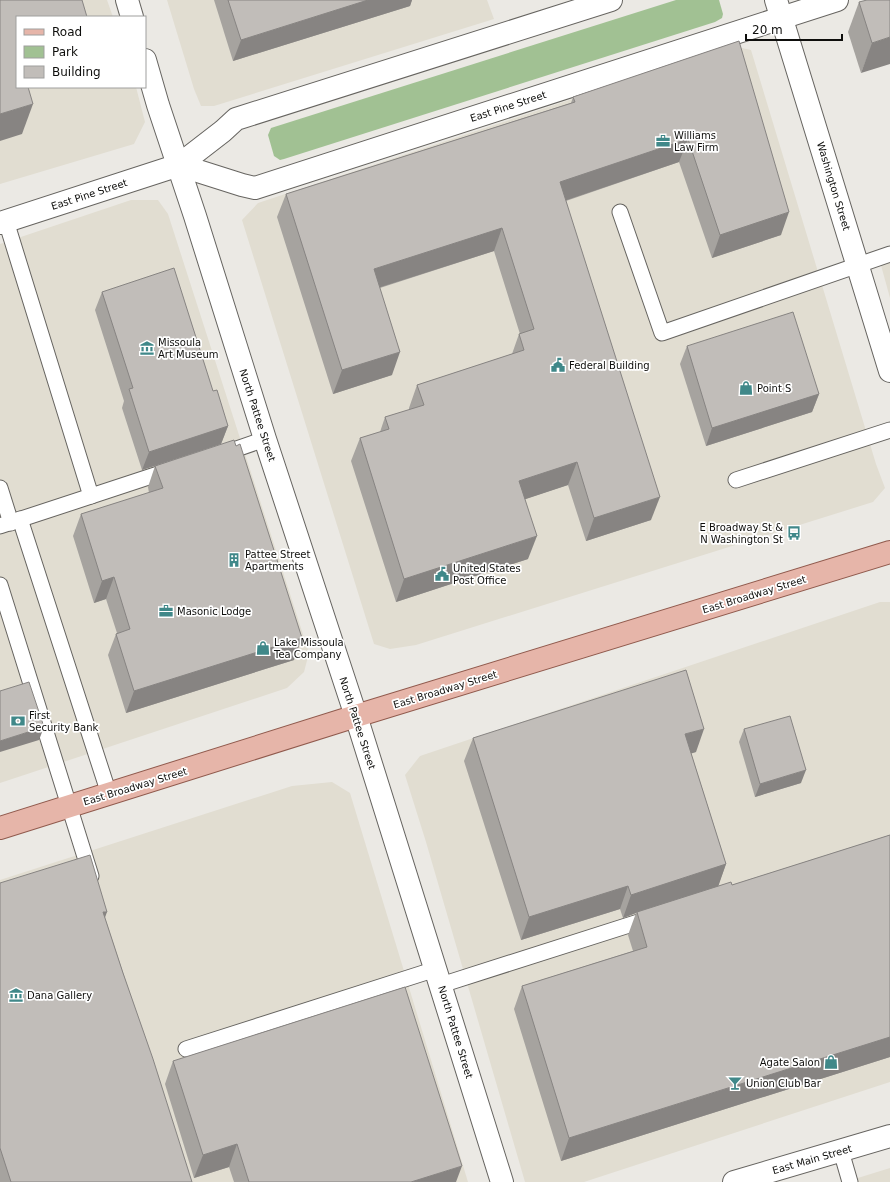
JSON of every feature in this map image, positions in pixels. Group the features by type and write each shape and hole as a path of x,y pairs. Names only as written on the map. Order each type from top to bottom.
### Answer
{"main road":[{"name":"East Broadway Street","path":"0,828 356,716 890,552"}],"street":[{"path":"128,0 132,16"},
{"name":"East Pine Street","path":"3,222 178,165 223,131 236,119 611,0"},
{"name":"East Pine Street","path":"178,165 255,188 779,9 837,0"},
{"name":"Washington Street","path":"779,9 890,372"},
{"name":"North Pattee Street","path":"146,63 265,439 356,716 502,1182"},
{"name":"East Main Street","path":"734,1182 890,1136"}],"lane":[{"path":"620,212 662,333 890,254"},
{"path":"3,222 91,496"},
{"path":"736,480 890,430"},
{"path":"210,457 265,439"},
{"path":"10,523 181,467"},
{"path":"0,488 10,523 109,794"},
{"path":"0,585 94,888"},
{"path":"186,1049 664,914"},
{"path":"841,1151 850,1182"}],"shaded area":[{"path":"0,0 107,0 113,16 16,16 16,88 136,88 145,122 134,144 0,184"},
{"path":"167,0 487,0 494,19 214,106 201,106 194,89"},
{"path":"733,46 751,50 876,464 885,488 873,502 416,645 390,649 374,644 242,220 258,203"},
{"path":"131,200 158,200 168,214 309,653 304,672 287,688 0,783 0,244"},
{"path":"890,254 890,298 879,258"},
{"path":"880,602 890,602 890,1082 584,1182 525,1182 405,775 420,756"},
{"path":"332,782 350,793 468,1182 0,1182 0,880 292,786"},
{"path":"890,1168 890,1182 845,1182"}],"green space":[{"path":"676,0 719,0 723,14 722,18 715,22 284,159 280,160 274,156 268,135 271,128"}],"building":[{"path":"0,0 82,0 87,16 16,16 16,88 28,88 33,104 0,114"},
{"path":"228,0 368,0 241,40"},
{"path":"867,0 890,0 890,37 872,43 859,2"},
{"name":"Federal Building","path":"739,41 789,212 720,235 688,139 560,182 660,497 594,518 577,462 519,481 537,536 404,579 360,438 389,429 385,417 424,405 417,385 524,350 519,334 534,329 502,228 374,269 400,352 342,370 286,194 575,102 573,97"},
{"name":"Missoula Art Museum","path":"174,268 213,391 217,390 228,426 149,452 129,389 133,388 102,292"},
{"name":"Point S","path":"793,312 819,394 712,428 687,346"},
{"path":"234,440 236,446 240,444 302,638 134,691 116,634 130,629 114,577 102,581 81,514 163,488 155,466"},
{"path":"686,670 704,729 685,734 726,864 631,895 628,886 529,917 473,738"},
{"name":"First Security Bank","path":"29,682 44,727 0,741 0,691"},
{"path":"790,716 806,770 760,784 744,729"},
{"path":"890,835 890,1037 569,1138 522,986 647,947 637,912 731,882 732,885"},
{"path":"90,855 107,912 103,912 153,1059 192,1182 11,1182 0,1148 0,883"},
{"path":"405,987 462,1166 411,1182 249,1182 237,1144 203,1155 173,1061"}],"place":[{"name":"Williams Law Firm","path":"663,141"},
{"name":"Missoula Art Museum","path":"147,348"},
{"name":"Federal Building","path":"558,365"},
{"name":"Point S","path":"746,388"},
{"name":"E Broadway St & N Washington St","path":"794,533"},
{"name":"Pattee Street Apartments","path":"234,560"},
{"name":"United States Post Office","path":"442,574"},
{"name":"Masonic Lodge","path":"166,611"},
{"name":"Lake Missoula Tea Company","path":"263,648"},
{"name":"First Security Bank","path":"18,721"},
{"name":"Dana Gallery","path":"16,995"},
{"name":"Agate Salon","path":"831,1062"},
{"name":"Union Club Bar","path":"735,1083"}]}
